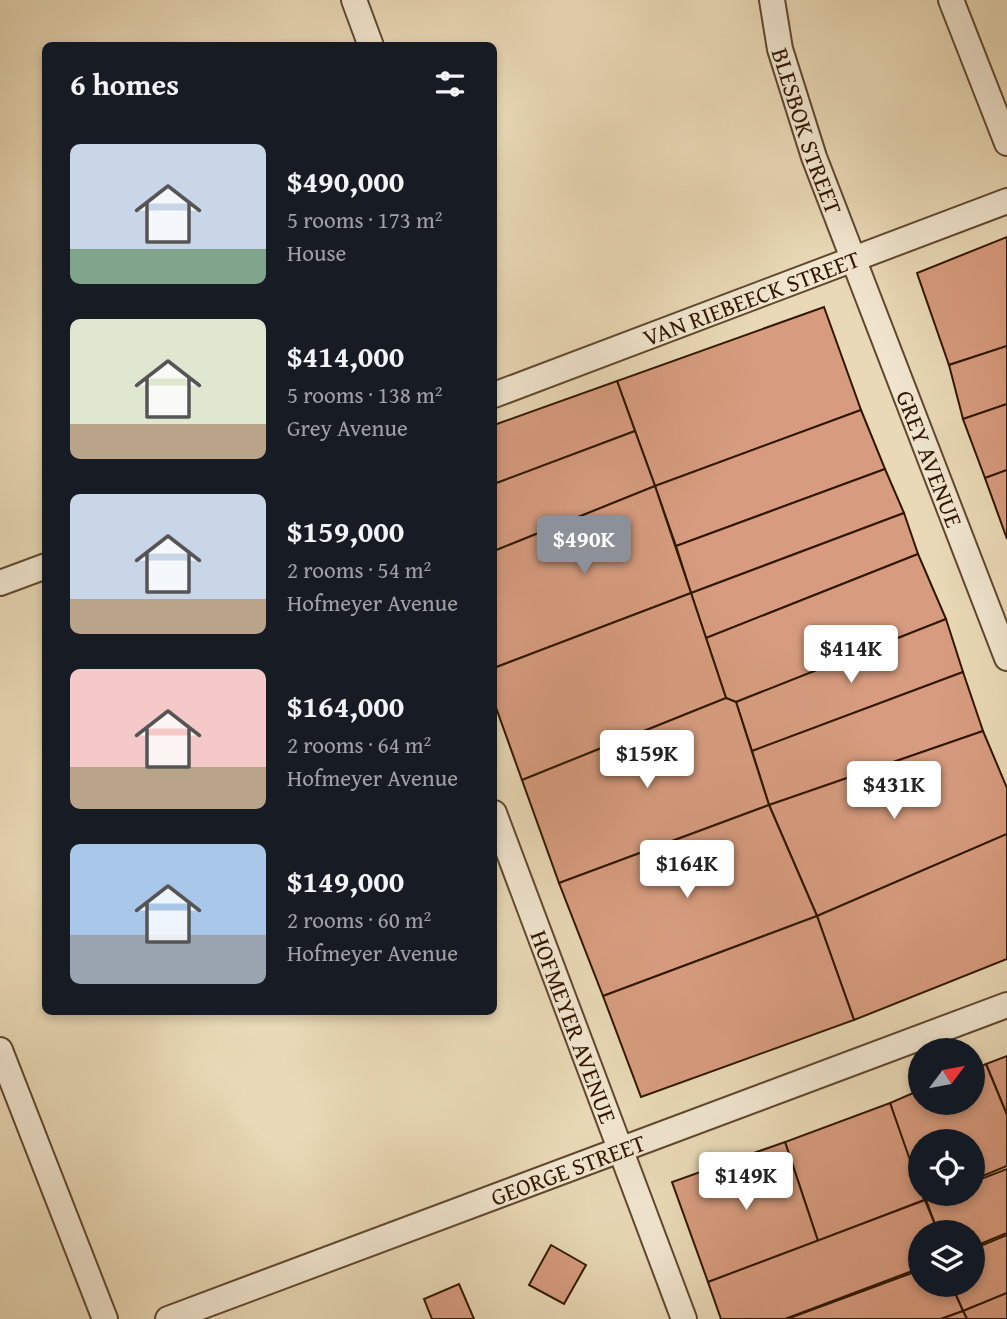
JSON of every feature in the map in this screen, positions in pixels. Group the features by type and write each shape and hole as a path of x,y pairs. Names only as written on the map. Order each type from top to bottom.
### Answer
{"street":[{"path":"354,0 370,42"},
{"name":"BLESBOK STREET","path":"772,0 780,49 791,86 814,157 853,260"},
{"path":"951,0 999,96 1007,143"},
{"name":"VAN RIEBEECK STREET","path":"497,389 1007,201"},
{"name":"GREY AVENUE","path":"853,260 1007,658"},
{"path":"0,583 42,567"},
{"name":"HOFMEYER AVENUE","path":"497,821 684,1319"},
{"name":"GEORGE STREET","path":"168,1319 1007,1004"},
{"path":"0,1050 105,1319"}],"building":[{"path":"1007,237 1007,346 949,365 917,273"},
{"path":"824,307 861,410 655,486 617,381"},
{"path":"1007,346 1007,404 963,419 949,365"},
{"path":"617,381 635,431 497,483 497,424"},
{"path":"1007,404 1007,470 985,478 963,419"},
{"path":"861,410 885,469 676,546 655,486"},
{"path":"635,431 655,486 497,550 497,483"},
{"path":"885,469 904,513 691,593 676,546"},
{"path":"1007,470 1007,539 985,478"},
{"path":"655,486 691,593 497,667 497,550"},
{"path":"904,513 918,554 706,638 691,593"},
{"path":"918,554 946,619 736,702 726,698 706,638"},
{"path":"691,593 726,698 522,780 497,710 497,667"},
{"path":"946,619 963,672 752,751 736,702"},
{"path":"963,672 983,731 769,805 752,751"},
{"path":"726,698 736,702 769,805 559,883 522,780"},
{"path":"983,731 1007,788 1007,834 817,916 769,805"},
{"path":"769,805 817,916 603,996 559,883"},
{"path":"1007,834 1007,959 854,1020 817,916"},
{"path":"817,916 854,1020 641,1097 603,996"},
{"path":"1007,1056 1007,1115 986,1064"},
{"path":"985,1064 1007,1115 1007,1166 985,1175 985,1129 908,1129 908,1157 890,1103 908,1095 908,1115 985,1115"},
{"path":"890,1103 908,1154 908,1206 818,1241 785,1142"},
{"path":"785,1142 818,1241 708,1282 672,1182"},
{"path":"1007,1169 1007,1233 985,1242 985,1220 934,1220 928,1206 985,1206 985,1177"},
{"path":"909,1206 927,1206 933,1220 908,1220 908,1273 785,1319 721,1319 708,1282"},
{"path":"1007,1235 1007,1293 963,1311 957,1297 985,1297 985,1244"},
{"path":"551,1245 586,1265 564,1304 529,1285"},
{"path":"908,1274 908,1297 957,1297 963,1311 941,1319 787,1319"},
{"path":"459,1284 474,1319 432,1319 424,1299"},
{"path":"1007,1293 1007,1319 967,1319 963,1311"},
{"path":"963,1311 967,1319 941,1319"}]}
